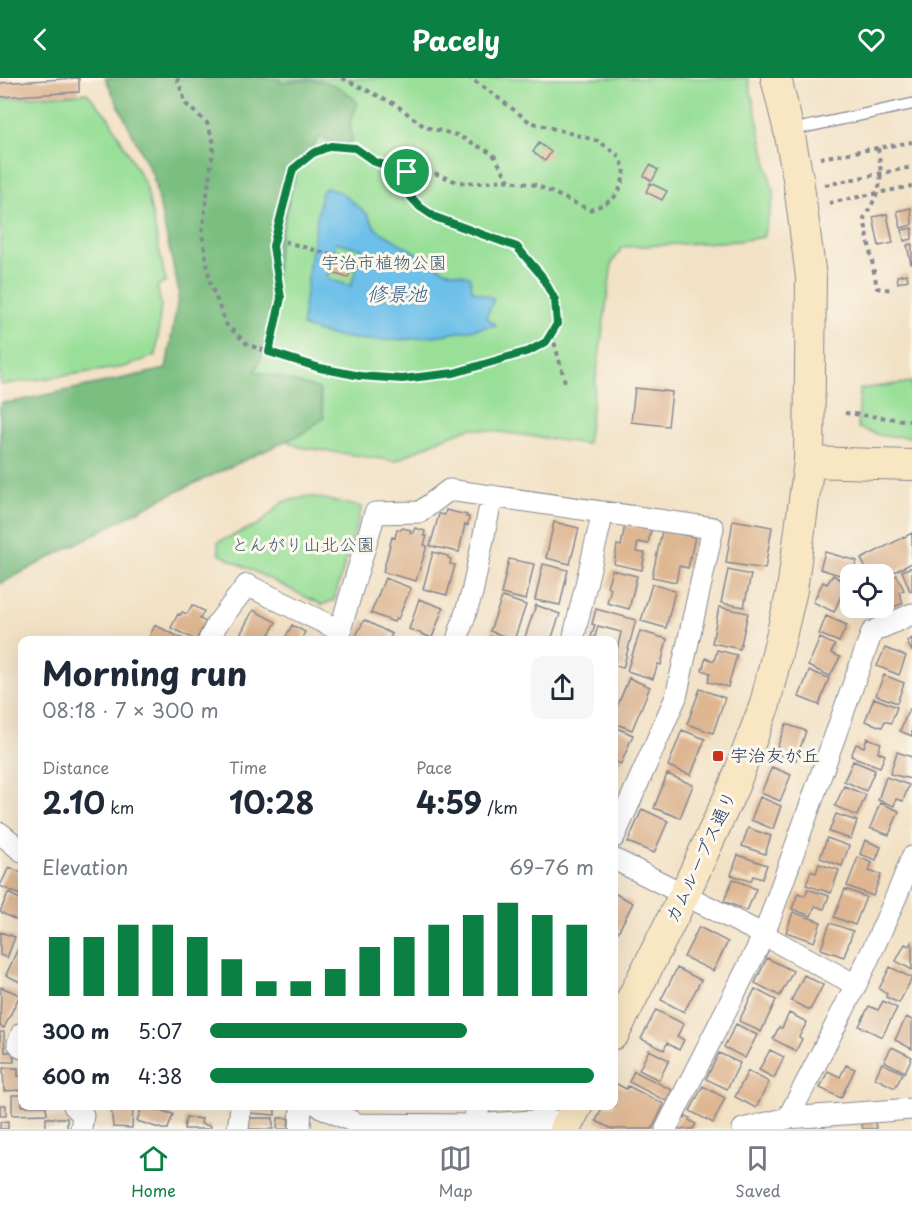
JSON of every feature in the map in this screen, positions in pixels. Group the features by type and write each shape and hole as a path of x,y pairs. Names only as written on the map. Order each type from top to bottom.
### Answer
{"street":[{"name":"カムループス通り","path":"618,1026 684,895 734,786 765,704 792,590 809,462 811,277 806,229 789,131 776,78"},
{"path":"809,462 912,465"},
{"path":"211,636 217,624 247,585 339,636 375,513 420,512 449,490 713,528 676,697 618,828"},
{"path":"458,636 472,593 492,496"},
{"path":"574,636 603,512"},
{"path":"666,1129 764,935 872,632 912,614"},
{"path":"1,840 18,848"},
{"path":"788,1118 856,985 901,887 912,857"},
{"path":"618,861 764,935 856,985"},
{"path":"743,1129 788,1118 912,1108"},
{"path":"78,1110 83,1115 81,1129"},
{"path":"237,1129 240,1110"},
{"path":"300,1129 301,1110"},
{"path":"470,1125 478,1110"},
{"path":"351,1112 358,1124 470,1125 570,1119"}],"lane":[{"path":"789,131 912,104"}],"path":[{"path":"177,78 186,104 207,123 214,143 202,233 210,282 226,324 248,345 320,368 360,376 402,379 454,373 529,351 546,342 557,324 555,300 541,275 517,247 435,217 420,207 410,196 404,182 409,166 427,170 457,182 510,181 536,185 590,210 610,202 621,190 626,169 616,154 598,141 530,122 469,78"},
{"path":"342,78 395,104 425,127 457,135 493,154 510,181"},
{"path":"820,158 912,142"},
{"path":"269,352 281,298 273,246 293,169 313,153 331,146 355,148 375,162 407,172"},
{"path":"878,148 882,173 879,193 864,218 877,288 894,290"},
{"path":"825,184 912,167"},
{"path":"829,202 912,186"},
{"path":"276,239 335,256"},
{"path":"552,334 565,382"},
{"path":"845,413 912,421"}],"green space":[{"path":"105,78 278,78 281,82 314,80 333,84 358,103 350,121 352,141 342,146 320,137 298,164 279,241 267,344 255,371 319,389 324,418 301,434 159,500 0,584 0,403 166,369 179,292 153,176"},
{"name":"宇治市植物公園","path":"163,78 748,78 774,196 763,237 738,241 622,247 612,263 587,444 471,428 441,439 395,461 299,447 214,402"},
{"path":"87,93 109,118 146,186 166,282 157,286 161,304 156,355 124,367 0,385 0,99"},
{"path":"912,382 912,437 883,436 858,428 860,389"},
{"name":"とんがり山北公園","path":"309,496 362,507 334,600 322,605 219,554 218,542 259,524 283,502"}],"water":[{"name":"修景池","path":"325,188 340,192 367,214 376,229 444,270 470,276 472,290 494,299 486,317 496,325 423,338 398,340 349,338 326,334 302,326 321,194","holes":["336,242 362,249 351,286 327,279"]}],"building":[{"path":"79,78 79,92 0,97 0,83"},
{"path":"539,143 551,152 545,161 533,152"},
{"path":"650,165 658,170 652,181 644,176"},
{"path":"650,183 667,191 662,200 646,192"},
{"path":"911,208 912,225 901,228 897,211"},
{"path":"887,214 893,243 879,246 873,217"},
{"path":"912,228 912,239 904,241 902,230"},
{"path":"912,244 912,263 911,264 907,245"},
{"path":"336,258 352,263 348,278 332,273"},
{"path":"907,274 908,280 898,283 897,276"},
{"path":"635,388 672,392 668,426 631,422"},
{"path":"446,510 469,517 468,525 465,524 459,552 430,546 439,514 445,515"},
{"path":"733,520 772,527 765,569 726,563"},
{"path":"554,522 579,528 570,564 546,558"},
{"path":"625,525 651,530 648,544 638,542 636,552 645,553 642,570 614,564 617,545 621,546"},
{"path":"415,528 425,531 424,536 427,536 424,545 427,546 416,581 383,572 392,537 395,538 397,529 411,530 410,533 413,533"},
{"path":"662,531 695,537 688,568 679,566 676,582 652,577"},
{"path":"912,533 912,563 894,572 894,564 864,564 861,559"},
{"path":"433,552 448,556 451,559 450,564 455,565 447,595 423,589"},
{"path":"825,552 857,561 856,564 840,564 840,575 820,569"},
{"path":"509,559 534,564 526,600 501,594"},
{"path":"543,564 568,570 560,605 535,600"},
{"path":"912,567 912,590 910,591 902,571"},
{"path":"612,570 637,576 629,609 607,603 611,588 607,587"},
{"path":"728,570 751,575 744,607 721,603"},
{"path":"833,575 840,580 840,598 834,612 813,602 823,582 827,584"},
{"path":"897,575 904,590 899,592 903,603 894,607 894,576"},
{"path":"385,578 411,588 398,619 396,618 394,622 371,613"},
{"path":"652,584 675,591 666,628 641,621"},
{"path":"502,597 526,605 515,636 503,636 490,631"},
{"path":"419,599 443,608 433,636 409,629"},
{"path":"192,605 204,611 200,619 206,622 198,636 188,636 171,628 178,614 182,612 187,614"},
{"path":"536,605 560,614 552,636 525,636"},
{"path":"719,607 748,613 740,649 712,643"},
{"path":"596,609 636,620 623,668 618,666 621,632 598,626 595,636 591,636 595,625 592,624"},
{"path":"253,610 276,622 268,636 240,636"},
{"path":"826,616 847,625 839,642 819,634"},
{"path":"364,620 392,634 391,636 356,636"},
{"path":"155,625 177,636 150,636"},
{"path":"292,625 305,632 303,636 286,636"},
{"path":"640,631 667,639 661,665 658,664 653,679 627,671"},
{"path":"820,638 835,645 831,653 840,657 830,676 808,666"},
{"path":"912,638 912,652 907,641"},
{"path":"885,648 906,656 899,675 877,666"},
{"path":"717,650 737,655 728,687 708,682 710,673 702,670 706,658 714,661"},
{"path":"809,671 829,678 819,705 799,697"},
{"path":"884,675 904,683 897,703 876,695"},
{"path":"629,678 650,687 632,730 618,725 618,704"},
{"path":"700,689 725,698 713,733 687,724"},
{"path":"874,698 897,707 891,723 885,721 882,727 865,721"},
{"path":"909,709 912,711 912,736 900,731"},
{"path":"786,724 806,731 796,760 775,753"},
{"path":"618,729 633,735 621,764 618,763"},
{"path":"682,730 705,739 691,775 668,766"},
{"path":"867,738 881,743 878,752 885,755 880,767 851,756 856,744 864,747"},
{"path":"897,752 912,757 911,779 890,774"},
{"path":"853,761 875,770 866,791 844,781"},
{"path":"772,767 791,775 780,801 761,793"},
{"path":"667,774 693,785 680,818 654,808"},
{"path":"886,777 909,785 903,801 896,799 894,806 878,800"},
{"path":"844,786 866,795 857,816 835,806"},
{"path":"760,797 781,806 773,829 751,820"},
{"path":"880,803 899,811 889,835 870,828"},
{"path":"642,809 668,821 654,853 628,842"},
{"path":"836,814 857,821 851,839 829,832"},
{"path":"748,828 771,836 765,854 742,846"},
{"path":"827,838 849,846 842,866 820,858"},
{"path":"865,840 881,847 876,860 860,854"},
{"path":"738,855 767,865 762,879 753,876 751,881 731,875"},
{"path":"858,857 872,863 869,871 881,875 873,896 847,886"},
{"path":"819,864 839,870 831,893 806,885 811,871 816,873"},
{"path":"9,867 18,871 18,894 0,886"},
{"path":"733,879 756,889 747,911 724,901"},
{"path":"808,889 829,896 824,909 815,906 811,916 792,909 798,893 805,896"},
{"path":"845,889 866,897 855,925 834,917"},
{"path":"8,893 18,898 18,921 0,912"},
{"path":"618,895 633,903 618,932"},
{"path":"793,912 821,922 814,942 786,932"},
{"path":"830,923 853,931 844,957 821,949"},
{"path":"699,927 728,942 713,971 684,957"},
{"path":"0,932 15,937 7,958 0,955"},
{"path":"912,941 912,970 896,961 905,944 909,946"},
{"path":"18,949 18,981 6,975"},
{"path":"767,958 793,971 780,996 755,983"},
{"path":"890,967 912,978 899,1003 886,997 887,994 879,989"},
{"path":"677,968 701,980 684,1012 661,1000"},
{"path":"804,975 823,985 810,1010 791,1001"},
{"path":"1,987 18,994 18,999 4,1028 0,1026"},
{"path":"755,989 776,1000 761,1032 739,1021"},
{"path":"883,1001 897,1008 882,1037 859,1026 869,1006 878,1010"},
{"path":"656,1010 684,1024 677,1036 684,1040 679,1050 667,1043 664,1050 641,1039"},
{"path":"789,1013 807,1022 799,1037 802,1039 796,1051 773,1039 779,1027 782,1028"},
{"path":"906,1017 912,1020 912,1049 895,1040"},
{"path":"736,1024 757,1035 745,1058 724,1047"},
{"path":"0,1032 4,1032 5,1052 13,1052 14,1062 0,1062"},
{"path":"892,1047 912,1057 905,1072 884,1061"},
{"path":"649,1050 669,1060 659,1080 639,1070"},
{"path":"770,1050 784,1057 774,1078 759,1070"},
{"path":"719,1053 740,1063 727,1089 706,1079"},
{"path":"882,1063 903,1073 895,1088 875,1078"},
{"path":"846,1065 855,1069 841,1098 820,1088 828,1071 840,1077"},
{"path":"3,1068 18,1068 18,1090 4,1091"},
{"path":"634,1071 672,1090 666,1101 629,1082"},
{"path":"748,1071 769,1082 756,1108 735,1097"},
{"path":"618,1085 626,1089 628,1086 664,1104 652,1129 612,1129 596,1121 601,1110 618,1110"},
{"path":"703,1086 725,1098 713,1123 690,1111"},
{"path":"12,1095 18,1095 18,1110 46,1110 47,1114 12,1115"},
{"path":"0,1105 6,1105 6,1116 0,1116"},
{"path":"111,1110 133,1110 132,1128 113,1127"},
{"path":"141,1110 158,1110 173,1114 168,1129 137,1121"},
{"path":"248,1110 275,1110 275,1115 248,1113"},
{"path":"680,1116 690,1118 689,1120 696,1124 693,1129 674,1129"},
{"path":"186,1117 202,1119 201,1124 211,1126 211,1129 184,1129"},
{"path":"46,1118 67,1118 67,1129 46,1129"},
{"path":"247,1118 273,1118 273,1129 247,1129"},
{"path":"278,1118 289,1118 288,1129 277,1129"},
{"path":"873,1118 877,1129 863,1129 861,1123"},
{"path":"8,1121 8,1129 0,1129 0,1122"}],"place":[{"name":"宇治友が丘","path":"718,756"}],"route":[{"path":"331,146 355,148 375,162 407,172 404,182 410,196 420,207 435,217 517,247 541,275 555,300 557,324 546,342 529,351 454,373 402,379 360,376 320,368 269,352 281,298 273,246 293,169 313,153 331,146"}]}
